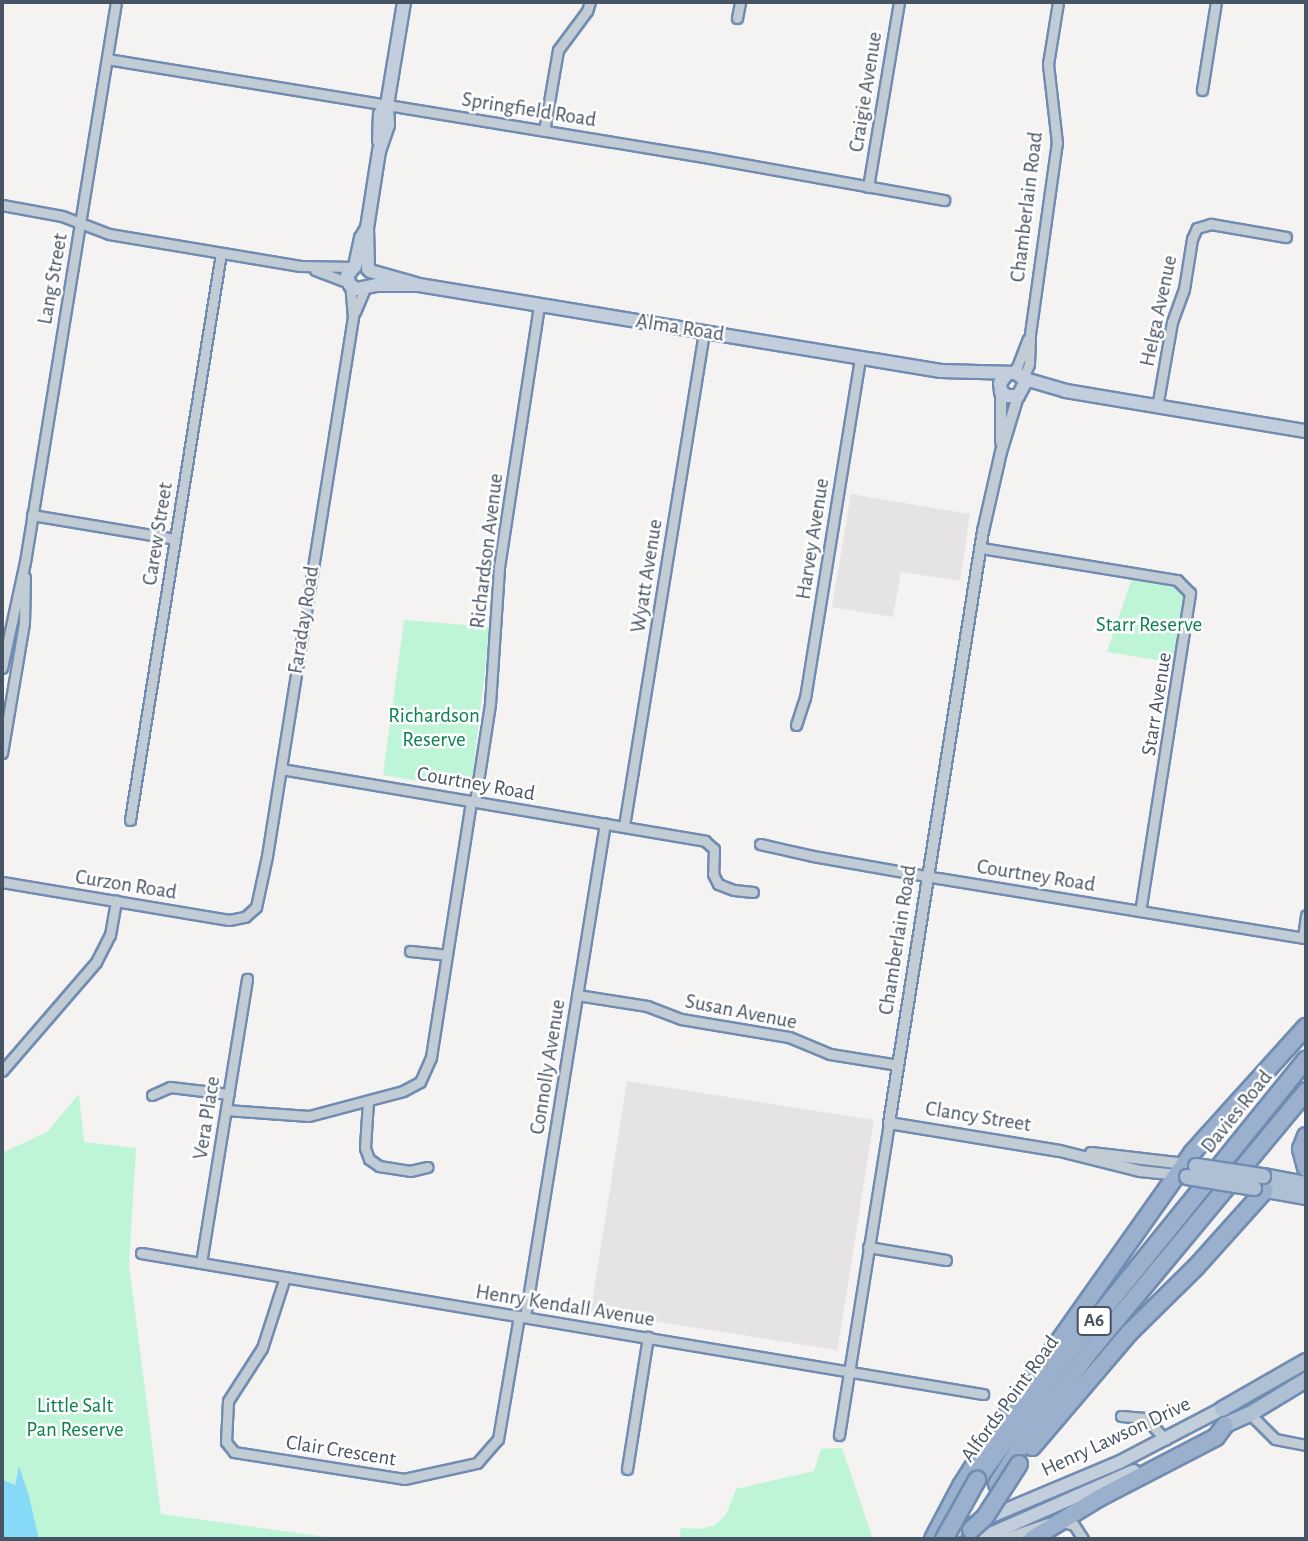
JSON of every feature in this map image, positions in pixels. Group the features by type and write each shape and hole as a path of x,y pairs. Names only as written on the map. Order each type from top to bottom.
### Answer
{"highway":[{"path":"935,1539 961,1486 1015,1401 1186,1170 1306,1027"},
{"name":"Davies Road","path":"1199,1191 1306,1060"},
{"name":"Davies Road","path":"1215,1198 1306,1091"},
{"path":"1306,1136 1301,1149 1306,1168"},
{"path":"1015,1462 1116,1347 1196,1266 1261,1185"},
{"name":"Alfords Point Road","path":"944,1539 977,1480 1048,1380 1199,1191"},
{"name":"Alfords Point Road","path":"972,1536 981,1508 1080,1364 1215,1198"},
{"path":"1032,1539 1216,1437 1223,1417"}],"main road":[{"path":"367,228 361,238 354,266 348,272 349,284 357,289 366,287 371,280 367,228 379,151 380,114 387,105 404,2"},
{"path":"354,266 369,270"},
{"name":"Alma Road","path":"369,270 419,285"},
{"name":"Alma Road","path":"366,287 419,285 1306,431"},
{"name":"Alma Road","path":"942,371 947,375 1000,389 1008,396 1018,382"},
{"path":"1000,389 1018,382"},
{"name":"Clancy Street","path":"1186,1170 1306,1197"},
{"name":"Clancy Street","path":"1261,1185 1306,1184"},
{"name":"Henry Lawson Drive","path":"972,1536 1112,1482 1223,1417 1306,1361"},
{"name":"Henry Lawson Drive","path":"935,1539 1223,1417 1250,1414 1306,1380"}],"street":[{"name":"Lang Street","path":"2,668 25,562 116,2"},
{"path":"544,131 556,56 587,11 590,2"},
{"path":"737,18 740,2"},
{"name":"Craigie Avenue","path":"868,187 899,2"},
{"name":"Chamberlain Road","path":"839,1435 981,548 1018,382 1017,367 1030,334 1057,143 1048,64 1058,2"},
{"path":"1202,90 1216,2"},
{"name":"Springfield Road","path":"107,59 944,200"},
{"path":"2,205 62,216 102,233 300,266 354,266"},
{"path":"1198,214 1202,226 1286,237"},
{"name":"Helga Avenue","path":"1157,407 1170,331 1185,282 1192,239 1202,226"},
{"name":"Carew Street","path":"130,820 221,253"},
{"path":"300,266 349,284"},
{"name":"Faraday Road","path":"349,284 353,317"},
{"name":"Faraday Road","path":"245,917 256,907 259,898 353,317 366,287"},
{"name":"Richardson Avenue","path":"226,1110 309,1116 413,1087 426,1075 490,704 502,546 539,305"},
{"name":"Wyatt Avenue","path":"624,826 704,332"},
{"name":"Harvey Avenue","path":"796,725 805,698 860,358"},
{"name":"Chamberlain Road","path":"1000,389 1001,452"},
{"path":"32,515 175,539"},
{"name":"Starr Avenue","path":"981,548 1177,580 1190,593 1140,911"},
{"name":"Lang Street","path":"2,753 26,610 25,562"},
{"name":"Courtney Road","path":"281,769 705,841 713,849 713,874 718,884 753,892"},
{"name":"Connolly Avenue","path":"522,1317 605,823"},
{"name":"Courtney Road","path":"760,844 928,876 1304,938"},
{"name":"Curzon Road","path":"2,882 221,919 245,917"},
{"path":"2,1071 103,952 110,935 116,901"},
{"path":"1304,938 1306,915"},
{"path":"410,951 447,954"},
{"name":"Vera Place","path":"201,1263 247,979"},
{"name":"Susan Avenue","path":"577,995 647,1006 681,1019 789,1037 830,1054 898,1065"},
{"path":"152,1095 170,1087 229,1094"},
{"path":"368,1101 365,1148 369,1159 379,1166 410,1171 428,1167"},
{"name":"Clancy Street","path":"888,1123 1186,1170"},
{"path":"868,1247 946,1260"},
{"name":"Henry Kendall Avenue","path":"141,1254 983,1394"},
{"name":"Clair Crescent","path":"285,1277 262,1348 228,1401 226,1442 234,1452 404,1479 477,1463 498,1439 522,1317"},
{"path":"627,1469 649,1337"},
{"path":"1250,1414 1275,1439 1306,1445"},
{"path":"1121,1416 1145,1418 1166,1440"},
{"path":"1001,1539 1060,1522 1074,1525 1083,1539"}],"shaded area":[{"path":"851,494 970,514 960,581 901,572 893,617 832,607"},
{"path":"627,1081 874,1120 837,1350 591,1311"}],"green space":[{"name":"Starr Reserve","path":"1132,578 1176,585 1183,591 1185,601 1176,663 1107,652"},
{"name":"Richardson Reserve","path":"404,620 490,627 472,779 465,789 383,775"},
{"name":"Little Salt Pan Reserve","path":"79,1094 84,1142 136,1148 129,1265 161,1514 341,1539 39,1539 19,1467 15,1485 5,1480 2,1488 2,1153 47,1132"},
{"path":"842,1448 873,1539 679,1539 681,1528 700,1529 715,1525 726,1515 736,1489 814,1471 821,1449"}],"water":[{"path":"19,1466 39,1539 2,1539 2,1488 4,1480 15,1485"}]}
